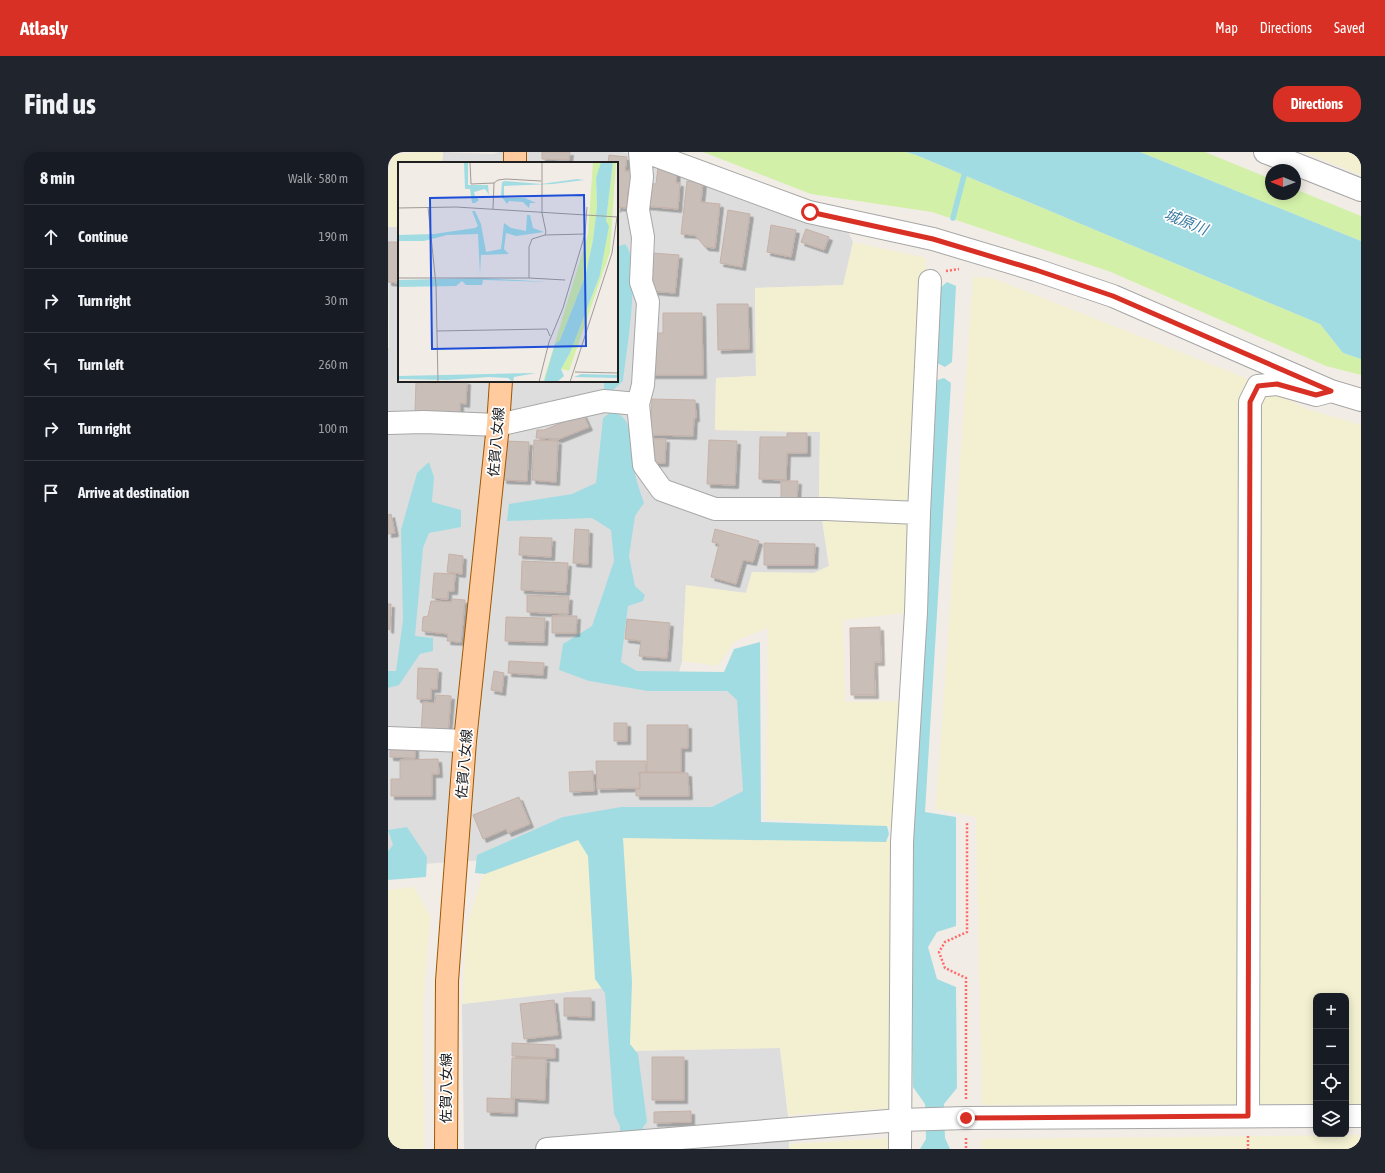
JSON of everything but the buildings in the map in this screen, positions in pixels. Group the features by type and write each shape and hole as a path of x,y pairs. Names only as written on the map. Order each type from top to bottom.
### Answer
{"main road":[{"name":"佐賀八女線","path":"446,1149 447,981 465,741 498,425 501,382"}],"street":[{"path":"640,152 642,177 638,210 643,237 641,282 648,302 643,385 638,404 644,465 662,490 715,509 826,509 919,513"},
{"path":"646,152 810,212 933,239 1036,270 1113,296 1331,391 1361,400"},
{"path":"1265,152 1361,190"},
{"path":"900,1149 908,1120 902,842 916,612 930,281"},
{"path":"1248,1116 1250,402 1258,386 1277,384 1316,395 1331,391"},
{"path":"388,423 424,422 498,425 604,401 638,404"},
{"path":"388,738 465,741"},
{"path":"547,1149 908,1120 959,1118 1313,1116"},
{"path":"1349,1116 1361,1116"}],"path":[{"path":"966,1149 959,1118 966,978 945,968 939,952 945,942 967,932 967,822"}],"shaded area":[{"path":"417,152 443,152 442,162 398,162 398,227 388,227 388,175 393,155"},
{"path":"443,152 493,154 499,152 621,152 653,158 845,226 853,242 844,285 755,288 756,376 716,378 715,430 820,432 819,499 829,566 814,573 752,572 746,593 686,586 682,661 676,683 749,685 752,832 488,860 388,866 388,227 398,227 398,382 618,382 618,162 442,162"},
{"path":"1304,152 1361,152 1361,175"},
{"path":"853,242 926,258 912,612 843,620 845,702 903,701 895,828 766,819 768,628 735,641 717,666 682,661 686,585 746,593 752,572 814,573 829,566 819,499 820,432 715,430 716,378 756,376 755,288 843,285"},
{"path":"973,277 992,278 1241,376 1307,409 1361,425 1361,1104 1349,1104 1349,993 1313,993 1313,1104 982,1105 976,817 936,809"},
{"path":"752,832 894,840 894,1108 788,1115 780,1048 625,1051 619,986 462,1004 467,924 488,860 567,834"},
{"path":"414,887 430,916 423,1007 424,1149 388,1149 388,890"},
{"path":"619,986 625,1051 780,1048 788,1115 789,1149 464,1149 462,1004"},
{"path":"1349,1135 1361,1135 1361,1149 981,1149 981,1139 1313,1136 1313,1137 1349,1137"},
{"path":"893,1138 893,1149 789,1149 789,1144"}],"green space":[{"path":"703,152 906,152 916,155 1320,324 1343,353 1361,359 1361,375 1326,366 1111,272 932,212 811,194"},
{"path":"1140,152 1205,152 1265,177 1265,200 1301,200 1301,191 1361,216 1361,241"}],"water":[{"name":"城原川","path":"906,152 1140,152 1361,241 1361,359 1343,353 1320,324"},
{"path":"625,244 630,254 633,288 632,309 623,381 612,391 604,389 604,382 618,382 618,247"},
{"path":"947,282 956,286 952,362 945,367 935,362 939,289"},
{"path":"944,378 951,383 925,812 956,817 956,926 937,932 928,947 937,979 956,987 957,1088 944,1104 945,1138 950,1149 920,1149 926,1139 925,1104 913,1087 911,835 934,381"},
{"path":"612,411 620,415 628,426 634,469 644,503 635,516 629,556 635,586 645,595 643,601 628,606 621,662 637,671 724,672 734,649 760,642 761,822 887,826 889,834 886,842 623,838 632,982 630,1044 638,1054 647,1122 643,1127 645,1149 620,1149 620,1126 614,1114 605,993 595,979 588,856 578,840 485,874 475,873 477,855 563,817 621,807 712,807 743,791 737,700 727,691 648,691 589,681 559,670 563,644 592,626 614,561 611,530 592,518 507,521 509,504 572,494 596,483 603,418"},
{"path":"429,462 434,477 432,502 461,510 461,527 429,533 423,548 415,636 433,638 433,651 420,654 399,685 388,688 388,671 396,671 403,620 401,530 417,473"},
{"path":"407,827 427,857 426,877 388,880 388,851 393,845 388,830"}],"waterway":[{"path":"953,218 966,168"}],"route":[{"path":"810,212 933,239 1036,270 1113,296 1331,391 1316,395 1277,384 1258,386 1250,402 1248,1116 966,1118"}]}
